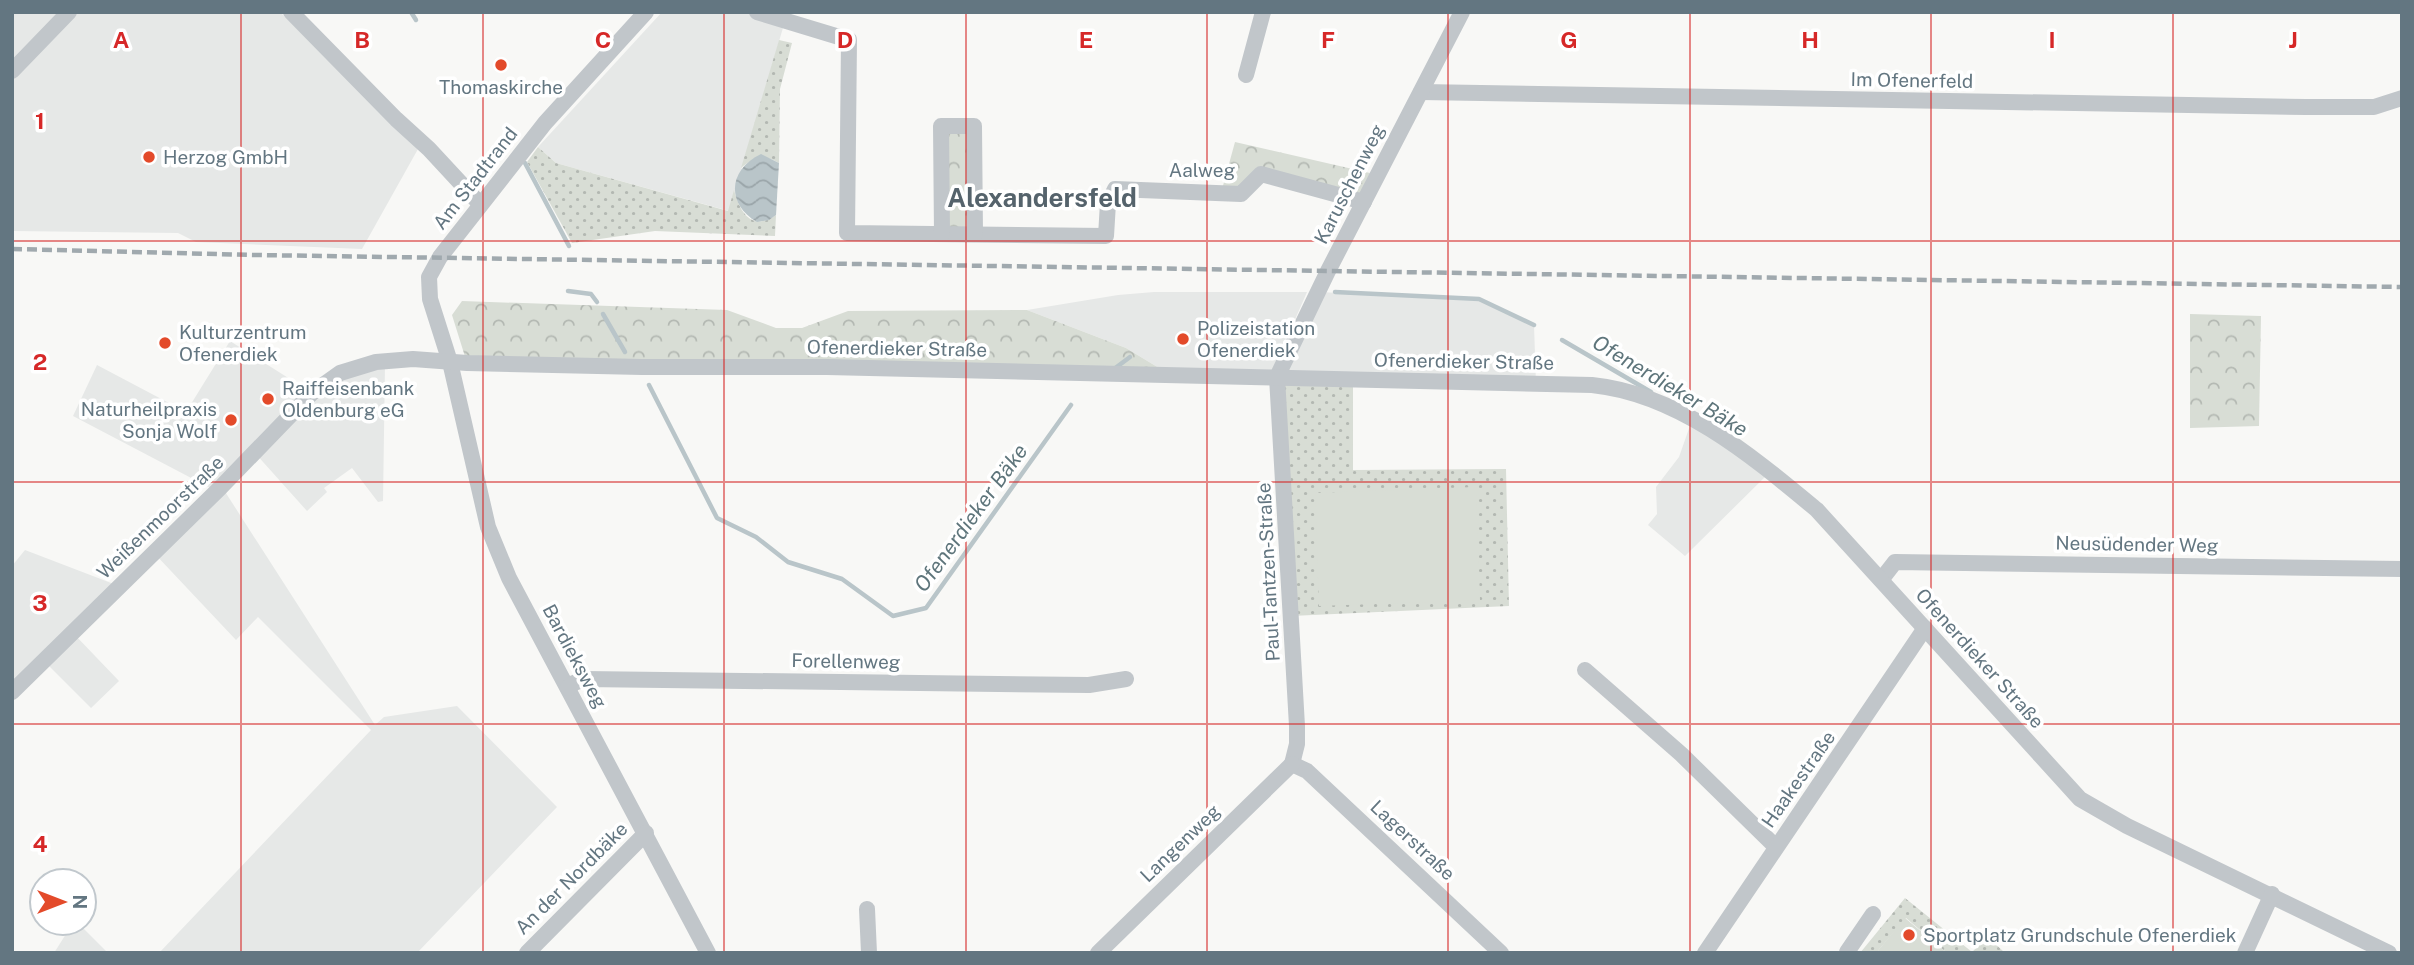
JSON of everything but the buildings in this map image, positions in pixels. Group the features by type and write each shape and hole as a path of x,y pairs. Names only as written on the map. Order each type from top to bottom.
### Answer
{"street":[{"path":"12,71 69,12"},
{"path":"291,12 481,204"},
{"name":"Am Stadtrand","path":"450,362 430,299 429,276 440,257 554,113 646,12"},
{"path":"757,12 849,40 847,233 942,234 975,234 974,126 941,126 942,234"},
{"path":"1246,75 1263,12"},
{"name":"Karuschenweg","path":"1277,377 1462,12"},
{"name":"Im Ofenerfeld","path":"1421,92 1889,102 2374,107 2402,98"},
{"path":"2374,107 2402,113"},
{"name":"Aalweg","path":"975,234 1106,236 1108,203 1115,189 1241,194 1261,174 1364,202"},
{"name":"Ofenerdieker Straße","path":"340,373 376,362 413,359 642,367 827,367 1277,377 1619,388 1685,415 1720,435 1771,471 1817,510 2080,799 2127,826 2389,953"},
{"name":"Bardieksweg","path":"450,362 488,527 512,583 708,953"},
{"name":"Weißenmoorstraße","path":"14,686 217,492 312,393 340,373"},
{"name":"Paul-Tantzen-Straße","path":"1277,377 1297,726 1297,744 1292,764"},
{"name":"Neusüdender Weg","path":"1881,580 1895,562 2402,569"},
{"name":"Haakestraße","path":"1705,953 1925,628"},
{"path":"1586,670 1681,754 1776,847"},
{"name":"Forellenweg","path":"568,688 584,679 1089,685 1126,679"},
{"name":"Langenweg","path":"1098,953 1292,764"},
{"name":"Lagerstraße","path":"1292,764 1307,771 1502,953"},
{"name":"An der Nordbäke","path":"527,953 646,833"},
{"path":"2245,953 2272,894"},
{"path":"867,909 869,953"},
{"path":"1847,952 1873,914"},
{"path":"2398,953 2402,945"}],"shaded area":[{"path":"12,12 280,12 418,149 362,249 196,242 178,233 12,231"},
{"path":"662,12 748,12 785,21 729,211 556,163 538,147"},
{"path":"1154,292 1307,292 1273,370 1159,368 1126,348 1027,310"},
{"path":"1318,292 1479,299 1534,325 1536,384 1277,377"},
{"path":"230,341 312,393 341,375 385,365 383,501 378,502 352,468 324,488 327,492 307,511 255,453 222,487 375,725 384,717 457,706 557,807 417,953 159,953 371,730 258,617 236,640 154,553 216,491 73,416 97,365 186,412"},
{"path":"1692,420 1771,471 1685,556 1648,525 1657,514 1656,487 1679,457"},
{"path":"25,550 119,586 73,633 119,681 91,708 44,661 12,681 12,566"},
{"path":"64,937 92,937 108,953 54,953"}],"green space":[{"path":"779,40 792,43 780,89 779,163 769,158 759,158 741,168"},
{"path":"941,126 974,126 975,234 942,234"},
{"path":"1235,142 1370,173 1360,194 1261,174 1241,194 1221,193"},
{"path":"538,147 556,163 728,211 734,190 743,212 753,220 767,220 776,215 775,236 655,231 572,243 527,162"},
{"path":"462,301 727,310 776,328 802,328 848,311 1027,310 1126,348 1159,368 467,363 452,315"},
{"path":"2190,314 2261,316 2259,426 2190,428"},
{"path":"1277,377 1353,380 1353,470 1506,469 1509,606 1291,616"},
{"path":"1476,487 1480,600 1319,606 1315,493"},
{"path":"1905,898 1972,952 1988,937 2005,953 1947,953 1906,918 1876,953 1860,953"},
{"name":"Sportplatz Grundschule Ofenerdiek","path":"1905,918 1947,953 1876,953"}],"water":[{"path":"761,154 779,163 776,215 769,220 757,222 740,205 735,187 742,168"}],"waterway":[{"name":"Ofenerdieker Bäke","path":"411,12 416,20"},
{"name":"Ofenerdieker Bäke","path":"525,163 569,246"},
{"name":"Ofenerdieker Bäke","path":"568,291 591,294 597,302"},
{"name":"Ofenerdieker Bäke","path":"1335,292 1479,299 1534,325"},
{"name":"Ofenerdieker Bäke","path":"603,314 625,352"},
{"name":"Ofenerdieker Bäke","path":"1562,340 1651,392"},
{"name":"Ofenerdieker Bäke","path":"1114,369 1130,357"},
{"name":"Ofenerdieker Bäke","path":"649,385 717,518 756,537 788,562 842,579 893,616 926,608 1071,405"}],"railway":[{"path":"12,249 256,255 2402,287"}],"place":[{"name":"Thomaskirche","path":"501,65"},
{"name":"Herzog GmbH","path":"149,157"},
{"name":"Polizeistation Ofenerdiek","path":"1183,339"},
{"name":"Kulturzentrum Ofenerdiek","path":"165,343"},
{"name":"Raiffeisenbank Oldenburg eG","path":"268,399"},
{"name":"Naturheilpraxis Sonja Wolf","path":"231,420"},
{"name":"Sportplatz Grundschule Ofenerdiek","path":"1909,935"}],"district":[{"name":"Alexandersfeld","path":"1042,198"}]}
